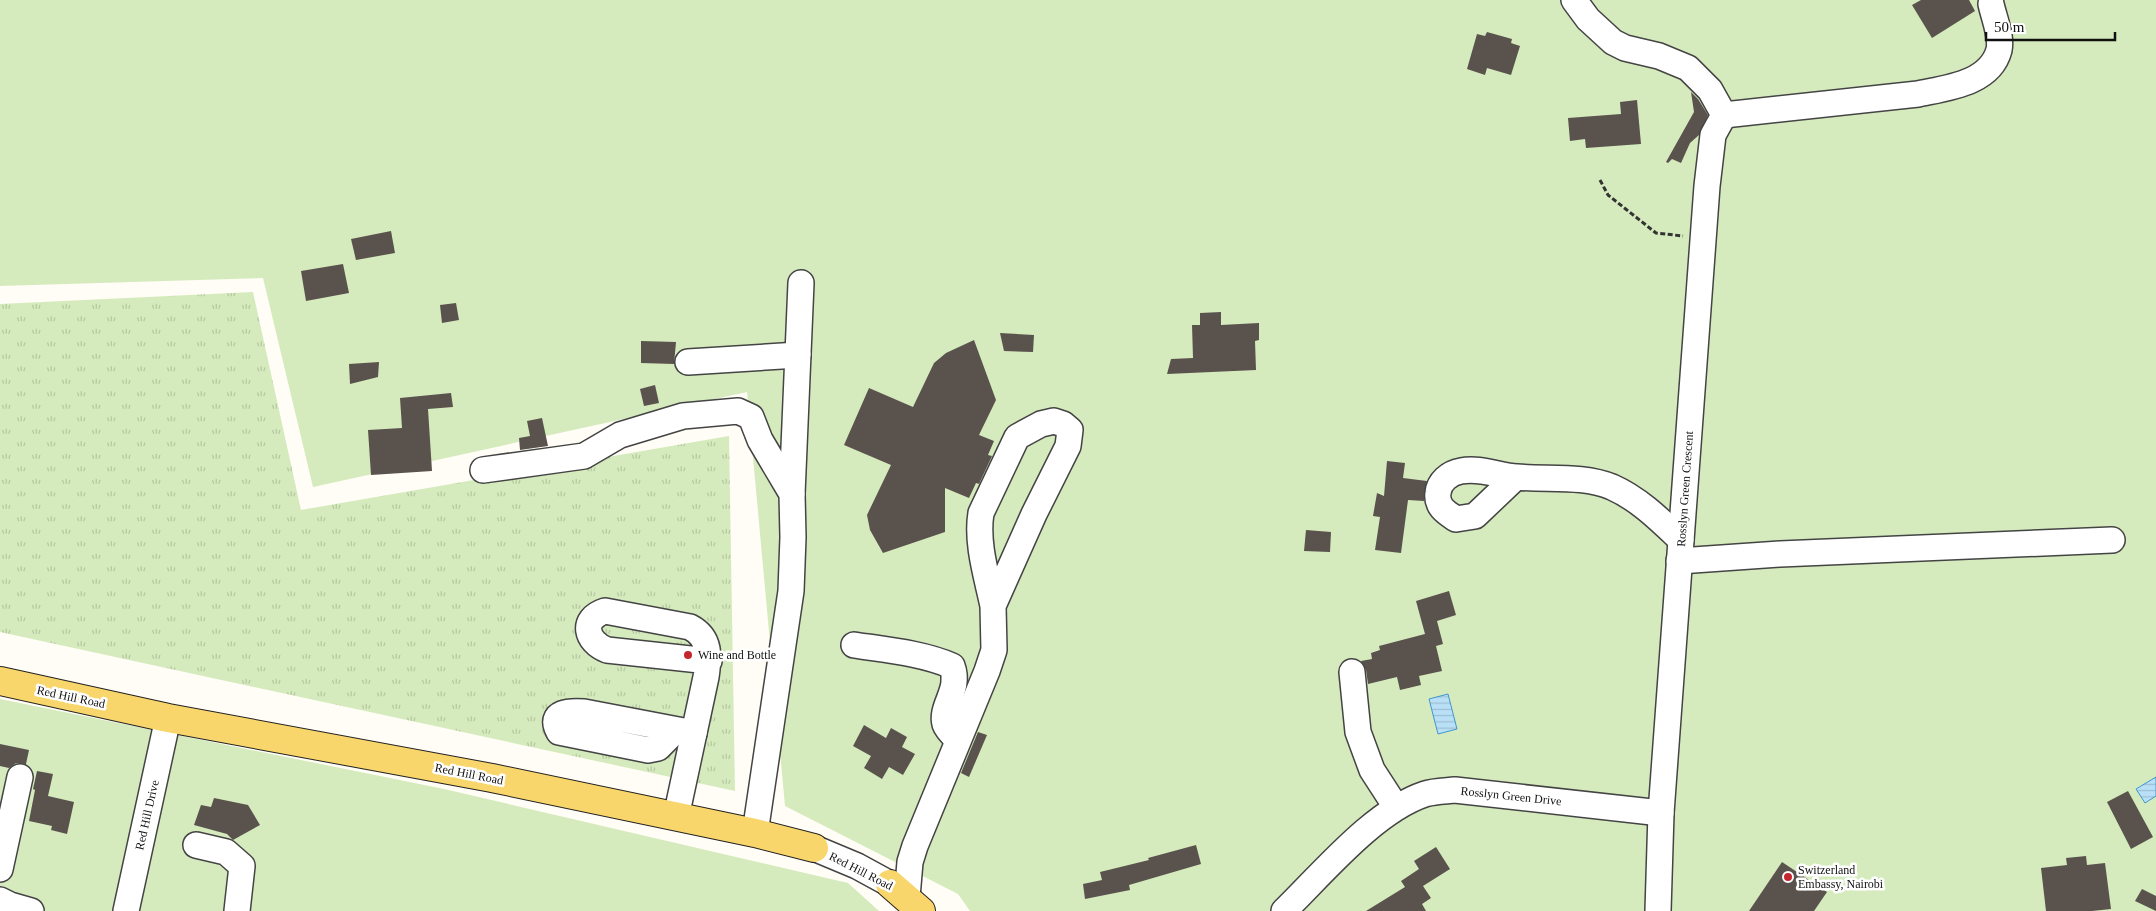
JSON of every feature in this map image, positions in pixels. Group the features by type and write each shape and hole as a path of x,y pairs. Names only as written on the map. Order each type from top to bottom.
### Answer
{"main road":[{"name":"Red Hill Road","path":"0,682 168,718 492,778 755,833 814,848"}],"street":[{"path":"1574,0 1588,19 1613,42 1625,48 1674,61 1688,68 1710,90 1724,116 1918,94 1948,88 1976,79 1993,62 1999,49 1991,4"},
{"name":"Rosslyn Green Crescent","path":"1658,911 1661,814 1703,244 1713,135 1724,116"},
{"path":"755,833 791,591 792,494 801,283"},
{"path":"688,362 798,355"},
{"path":"484,470 584,456 620,436 674,419 721,411 738,411 751,417 760,440 792,494"},
{"path":"906,897 910,862 994,650 993,606 983,554 981,514 1017,437 1041,424 1054,421 1063,424 1070,430 1068,446 1034,514 993,606"},
{"path":"1516,477 1584,481 1611,487 1645,507 1680,550 1780,554 2112,540"},
{"path":"854,645 942,661 952,666 956,676 944,717 946,726 958,740"},
{"path":"676,817 685,732 709,661"},
{"path":"1352,672 1358,732 1372,770 1396,807"},
{"name":"Red Hill Drive","path":"126,911 168,718"},
{"path":"0,869 20,777"},
{"name":"Rosslyn Green Drive","path":"1284,911 1370,827 1396,807 1426,794 1455,790 1661,814"},
{"path":"196,845 226,852 242,866 237,911"},
{"name":"Red Hill Road","path":"814,848 857,866 906,897"},
{"path":"0,900 10,906 32,911"}],"path":[{"path":"1600,180 1608,195 1656,233 1680,235 1703,244"}],"green space":[{"path":"0,0 2156,0 2156,911 970,911 958,894 785,806 747,392 313,487 263,278 0,286"},
{"path":"253,292 301,510 729,436 735,791 0,632 0,304"},
{"path":"0,699 444,789 848,883 879,911 0,911"}],"water":[{"path":"1448,694 1457,729 1438,734 1429,699"},
{"path":"2156,777 2156,796 2145,803 2136,789"}],"building":[{"path":"1921,0 1969,0 1975,11 1932,38 1912,5"},
{"path":"1487,32 1512,39 1511,43 1520,46 1511,75 1487,68 1485,75 1467,69 1477,34 1485,36"},
{"path":"1691,92 1708,115 1699,135 1690,143 1681,163 1672,159 1668,163 1666,162 1694,112"},
{"path":"1637,100 1641,144 1586,148 1585,139 1570,141 1568,118 1621,114 1620,102"},
{"path":"391,231 395,253 356,260 351,239"},
{"path":"343,264 349,293 306,301 301,271"},
{"path":"456,303 459,320 442,323 440,305"},
{"path":"1221,312 1221,325 1259,323 1259,340 1255,341 1256,370 1167,374 1171,359 1193,358 1192,325 1200,325 1200,313"},
{"path":"1000,333 1034,335 1033,352 1004,351"},
{"path":"974,340 996,400 979,435 994,441 988,455 992,456 979,484 976,483 969,498 945,488 945,532 883,553 870,530 867,515 891,465 844,445 869,388 913,407 934,363 946,353"},
{"path":"641,341 676,342 674,364 641,363"},
{"path":"379,362 378,377 350,384 349,364"},
{"path":"655,385 659,403 644,406 640,389"},
{"path":"451,393 453,407 428,409 432,471 371,475 368,430 402,428 400,398"},
{"path":"542,418 548,446 520,450 519,438 530,436 527,421"},
{"path":"1387,461 1405,463 1403,478 1427,481 1424,501 1408,500 1401,553 1375,550 1380,517 1373,516 1377,493 1384,496"},
{"path":"1306,530 1331,532 1330,552 1304,551"},
{"path":"1449,591 1456,615 1437,621 1443,644 1436,646 1442,671 1419,676 1421,685 1400,690 1397,677 1368,684 1366,670 1361,661 1372,659 1371,653 1380,650 1379,646 1425,634 1416,601"},
{"path":"864,725 886,738 891,728 907,737 902,747 915,754 903,775 889,767 882,779 864,768 871,756 853,746"},
{"path":"978,732 987,735 969,777 961,773"},
{"path":"0,744 29,750 26,764 16,763 9,768 0,766"},
{"path":"37,771 53,774 48,796 74,802 67,834 51,830 52,826 29,821"},
{"path":"2128,791 2153,837 2131,849 2107,802"},
{"path":"214,798 248,805 260,825 233,840 227,834 194,825 201,805 211,807"},
{"path":"1196,845 1201,864 1129,885 1130,890 1085,899 1083,884 1102,880 1100,872 1149,860 1148,858"},
{"path":"1436,847 1450,869 1423,886 1431,898 1422,904 1426,911 1366,911 1405,887 1401,881 1419,869 1414,861"},
{"path":"2086,856 2087,865 2105,863 2111,909 2046,911 2041,868 2067,865 2066,858"},
{"name":"Switzerland Embassy, Nairobi","path":"1782,862 1827,892 1814,911 1749,911"},
{"path":"2142,889 2156,896 2156,911 2135,901"}],"place":[{"name":"Wine and Bottle","path":"688,655"},
{"name":"Switzerland Embassy, Nairobi","path":"1788,877"}]}
